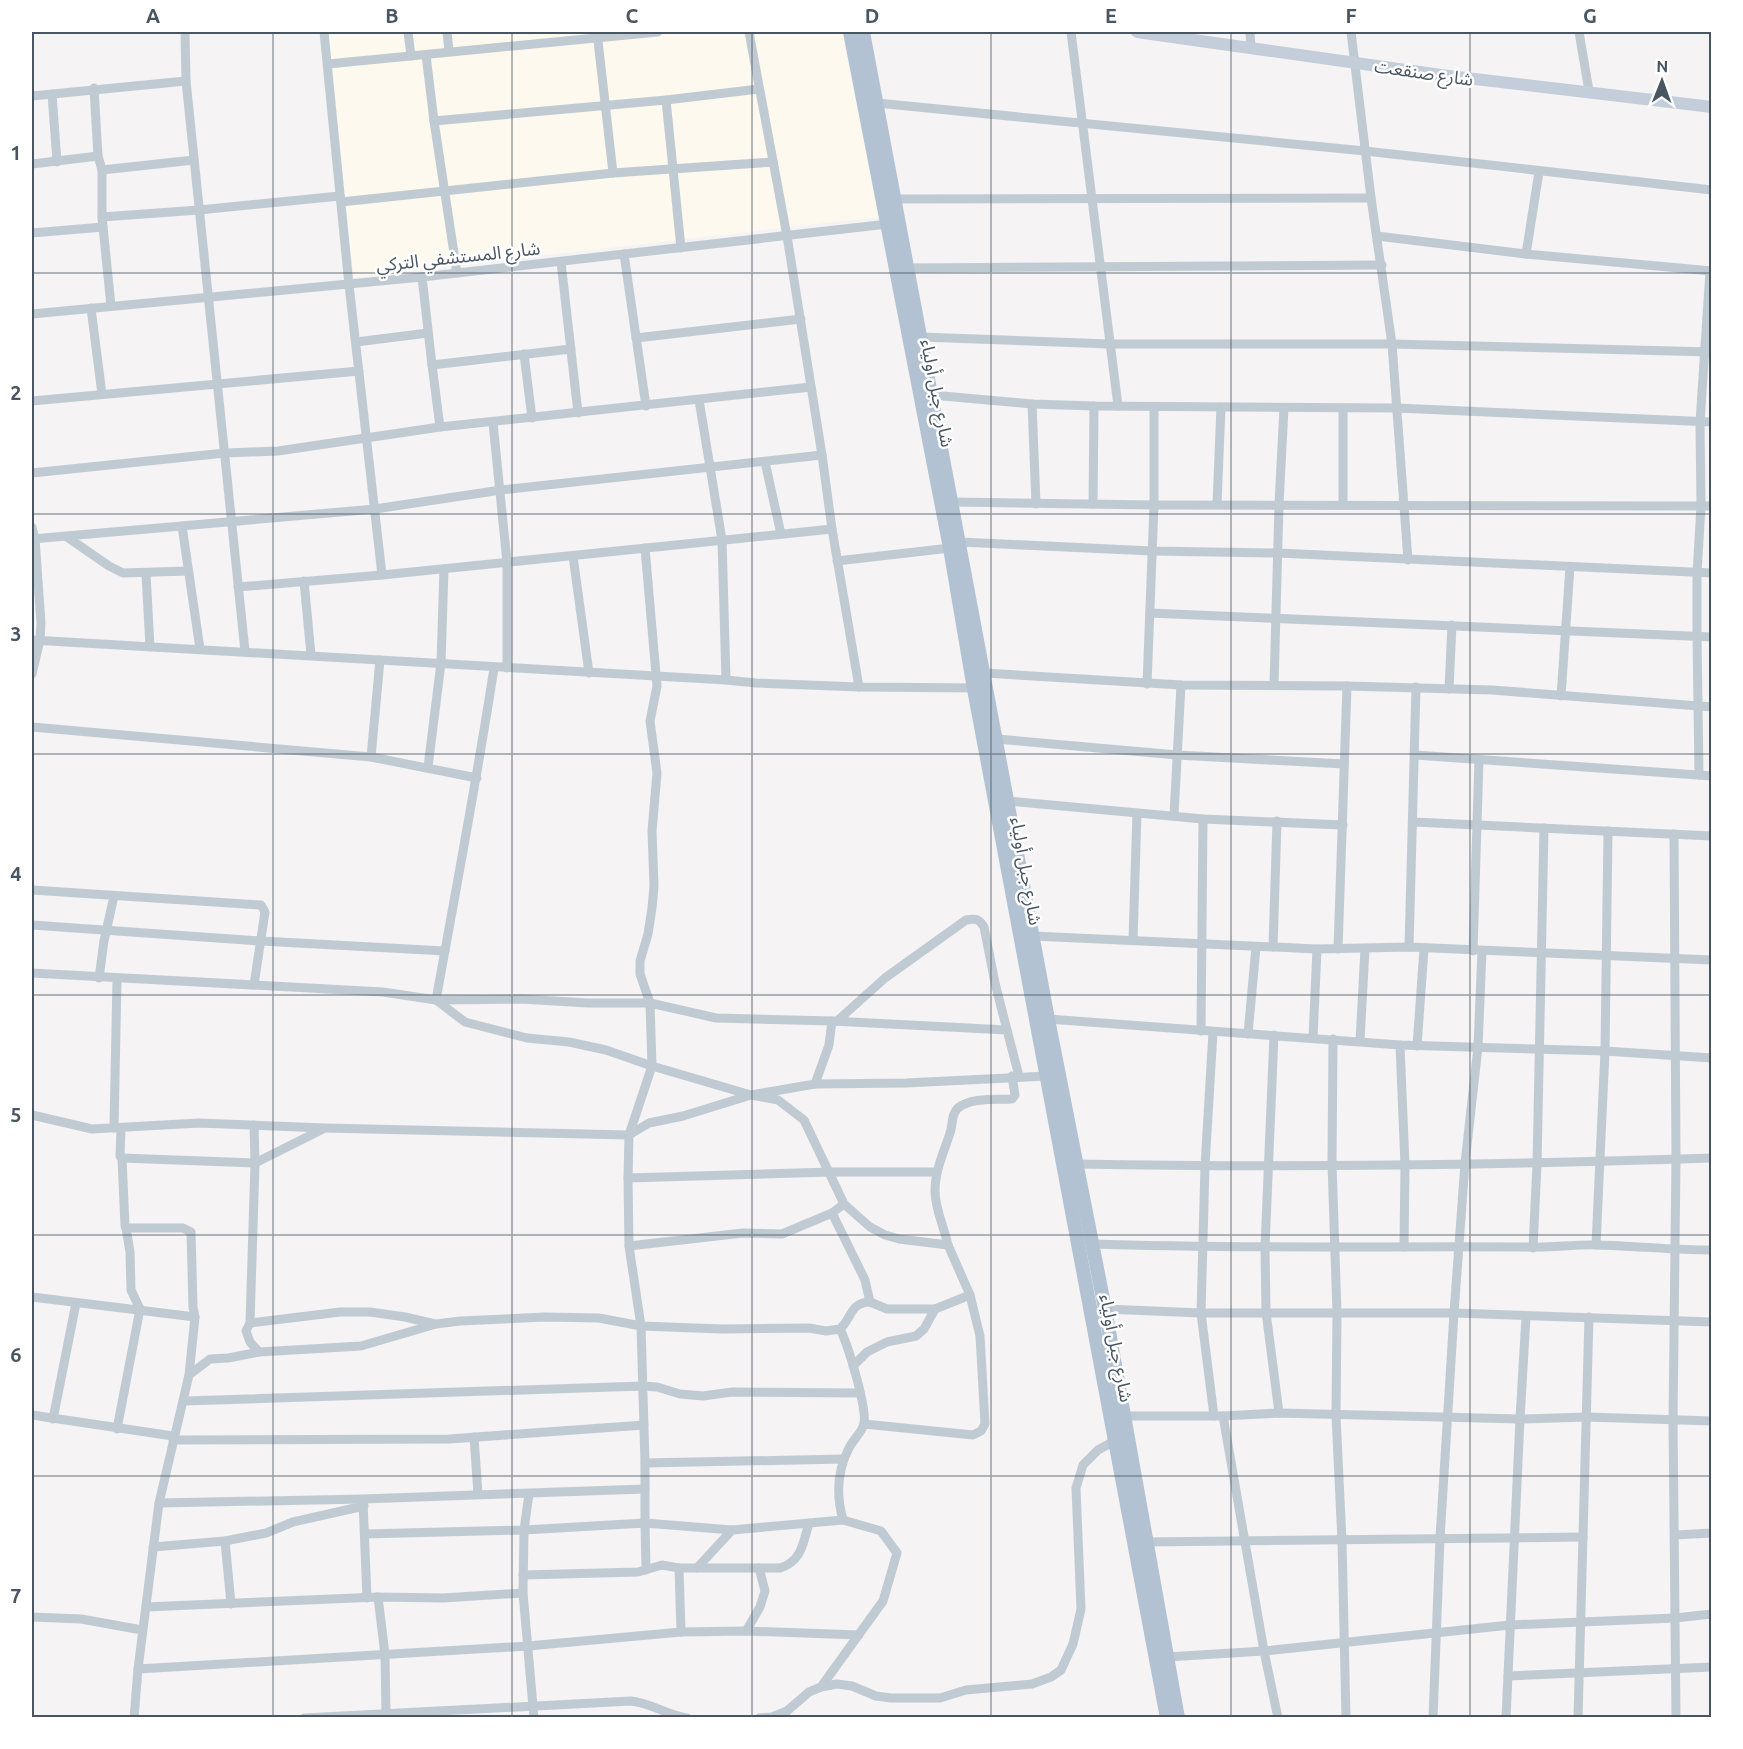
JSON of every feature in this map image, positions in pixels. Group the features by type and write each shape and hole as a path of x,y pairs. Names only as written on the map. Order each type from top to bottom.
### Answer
{"main road":[{"name":"شارع جبل أولياء","path":"850,32 982,683 1047,1076 1167,1718"},
{"name":"شارع جبل أولياء","path":"863,32 952,502 955,545"},
{"name":"شارع جبل أولياء","path":"982,683 997,740 1048,1019 1105,1309 1178,1718"}],"street":[{"path":"185,32 186,81 245,651"},
{"path":"324,32 349,285 382,575"},
{"path":"408,32 411,56"},
{"path":"447,32 449,51"},
{"path":"328,64 597,34 658,32"},
{"path":"749,32 801,319 837,561 859,687"},
{"path":"1071,32 1118,406"},
{"name":"شارع صنقعت","path":"1137,32 1441,75 1712,107"},
{"path":"1250,32 1251,49"},
{"path":"1351,32 1392,344 1407,560"},
{"path":"1579,32 1589,91"},
{"path":"597,34 613,173"},
{"path":"426,54 457,273"},
{"path":"32,96 94,88 186,81"},
{"path":"94,88 111,306"},
{"path":"434,121 666,100 759,89"},
{"path":"52,94 57,162"},
{"path":"666,100 681,248"},
{"path":"876,103 1365,151 1712,190"},
{"path":"32,164 98,156"},
{"path":"102,170 194,160"},
{"path":"32,233 199,210 444,191 613,173 773,162"},
{"path":"1526,254 1539,172"},
{"path":"894,199 1371,198"},
{"name":"شارع المستشفي التركي","path":"32,314 349,285 888,224"},
{"path":"1377,236 1526,254 1711,271 1708,351 1700,422 1701,506 1697,574 1699,775"},
{"path":"624,254 646,406"},
{"path":"561,262 579,413"},
{"path":"908,268 1382,265"},
{"path":"422,277 440,427"},
{"path":"91,308 102,394"},
{"path":"636,338 801,319"},
{"path":"356,342 428,333"},
{"path":"921,337 1109,344 1392,344 1708,351"},
{"path":"432,365 571,349"},
{"path":"524,354 532,418"},
{"path":"32,401 359,371"},
{"path":"32,473 225,453 317,447 440,427 812,387"},
{"path":"932,395 1032,404 1397,408 1712,422"},
{"path":"699,400 722,540 726,680"},
{"path":"1032,404 1036,504"},
{"path":"1093,504 1094,406"},
{"path":"1148,684 1154,505 1154,407"},
{"path":"1217,504 1221,407"},
{"path":"1274,686 1278,504 1284,408"},
{"path":"1343,409 1344,505"},
{"path":"493,423 507,562 507,668"},
{"path":"33,539 375,509 501,490 822,456"},
{"path":"765,462 781,534"},
{"path":"952,502 1154,505 1712,506"},
{"path":"182,526 200,649"},
{"path":"32,527 40,609 32,675"},
{"path":"238,586 382,575 832,529"},
{"path":"68,537 117,571 146,574 188,571"},
{"path":"837,561 955,545 1278,554 1712,573"},
{"path":"645,548 657,677 657,694 650,721 657,773 652,831 654,886 648,934 640,961 640,974 650,1004 652,1066 629,1135 628,1178 629,1246 640,1326 643,1386 646,1570"},
{"path":"573,556 589,673"},
{"path":"1561,696 1570,567"},
{"path":"428,767 441,663 444,569"},
{"path":"146,574 150,647"},
{"path":"304,581 311,655"},
{"path":"1150,613 1712,637"},
{"path":"1449,688 1452,625"},
{"path":"36,640 756,683 859,687 982,683 1416,687 1712,707"},
{"path":"370,756 380,660"},
{"path":"436,1000 451,908 477,778 494,668"},
{"path":"1174,815 1180,685"},
{"path":"1338,949 1347,686"},
{"path":"1409,947 1416,687"},
{"path":"32,727 370,756 477,778"},
{"path":"997,740 1177,755 1344,764"},
{"path":"1415,755 1712,776"},
{"path":"1433,1718 1440,1538 1454,1313 1465,1163 1478,1047 1479,760"},
{"path":"1008,801 1203,819 1343,825"},
{"path":"1133,940 1137,813"},
{"path":"1201,1031 1203,819"},
{"path":"1273,947 1277,821"},
{"path":"1414,822 1712,836"},
{"path":"1533,1248 1544,828"},
{"path":"1596,1245 1605,1052 1608,831"},
{"path":"1674,834 1676,1159 1673,1421 1676,1718"},
{"path":"32,890 261,905 265,912 254,985"},
{"path":"99,978 114,896"},
{"path":"815,1084 835,1021 885,978 966,920 975,918 980,921 984,927 994,982 1007,1030 1015,1076 1015,1095 1012,1099 974,1102 957,1108 952,1117 951,1131 941,1155 935,1190 948,1245 970,1295 980,1336 985,1424 981,1431 973,1435 864,1424"},
{"path":"32,925 445,951"},
{"path":"1033,936 1256,947 1317,949 1409,947 1712,960"},
{"path":"1248,1034 1256,947"},
{"path":"1313,1038 1317,949"},
{"path":"1360,1041 1365,949"},
{"path":"1417,1046 1424,949"},
{"path":"32,974 383,992 436,1000 521,999 650,1004 716,1018 835,1021 1007,1030"},
{"path":"117,979 117,1128 122,1158 131,1290 140,1309 117,1429"},
{"path":"436,1000 465,1022 527,1038 569,1042 606,1050 751,1095 778,1100 804,1120 831,1172 844,1204 870,1227 899,1239 948,1245"},
{"path":"1048,1019 1417,1046 1712,1058"},
{"path":"1213,1032 1205,1166 1202,1313 1218,1416 1245,1542 1278,1718"},
{"path":"1274,1035 1265,1247 1266,1312 1280,1413"},
{"path":"1333,1039 1332,1164 1337,1313 1336,1416 1342,1541 1346,1718"},
{"path":"1400,1045 1405,1165 1404,1247"},
{"path":"32,1115 92,1129 199,1123 629,1135 649,1123 683,1116 751,1095 815,1084 906,1083 1047,1076"},
{"path":"254,1125 250,1323 246,1330 250,1341 259,1352"},
{"path":"122,1158 255,1163 325,1128"},
{"path":"1077,1164 1205,1166 1537,1164 1712,1158"},
{"path":"628,1178 831,1172 937,1172"},
{"path":"629,1246 743,1233 782,1233 832,1214 844,1204"},
{"path":"832,1214 865,1280 870,1302"},
{"path":"126,1228 183,1228 191,1232 195,1317 184,1401 173,1438 159,1503 142,1630 134,1718"},
{"path":"1092,1244 1203,1248 1459,1246 1533,1248 1596,1245 1712,1250"},
{"path":"189,1375 210,1359 259,1352 361,1346 436,1324 460,1321 599,1318 640,1326 722,1329 815,1328 826,1331 840,1329 855,1306 862,1302 870,1302 887,1309 935,1309 970,1295"},
{"path":"32,1297 195,1317"},
{"path":"53,1419 76,1303"},
{"path":"853,1366 867,1352 887,1342 916,1336 924,1329 935,1309"},
{"path":"1105,1309 1202,1313 1454,1313 1712,1322"},
{"path":"250,1323 340,1312 370,1312 436,1324"},
{"path":"1506,1718 1526,1317"},
{"path":"1578,1718 1589,1317"},
{"path":"840,1329 860,1393 864,1424 840,1466 838,1501 843,1520"},
{"path":"184,1401 643,1386 657,1387 680,1394 703,1396 732,1392 860,1393"},
{"path":"1123,1416 1218,1416 1280,1413 1336,1416 1448,1416 1520,1419 1587,1417 1712,1421"},
{"path":"32,1415 173,1438 449,1439 644,1425"},
{"path":"474,1437 478,1494"},
{"path":"759,1718 772,1717 787,1711 809,1692 821,1686 837,1684 852,1686 876,1696 891,1698 940,1698 966,1690 1032,1684 1051,1677 1061,1670 1073,1644 1081,1609 1076,1488 1083,1466 1098,1450 1116,1440"},
{"path":"645,1463 844,1459"},
{"path":"159,1503 364,1503 478,1494 645,1489"},
{"path":"529,1494 524,1530 523,1593 534,1718"},
{"path":"364,1503 367,1598"},
{"path":"153,1546 225,1541 267,1533 293,1522 364,1503"},
{"path":"364,1534 524,1530 645,1523 732,1530 843,1520 881,1531 897,1553 884,1601 821,1686"},
{"path":"523,1575 646,1570 662,1565 679,1568 780,1568 790,1565 798,1556 809,1523"},
{"path":"697,1568 732,1530"},
{"path":"1675,1535 1712,1533"},
{"path":"1146,1542 1584,1537"},
{"path":"225,1541 231,1604"},
{"path":"679,1568 681,1632"},
{"path":"746,1631 760,1607 765,1591 759,1568"},
{"path":"146,1607 378,1597 444,1598 523,1593"},
{"path":"378,1597 384,1655 386,1713"},
{"path":"1167,1657 1264,1651 1510,1625 1675,1618 1712,1614"},
{"path":"32,1617 81,1619 142,1630"},
{"path":"138,1669 528,1646 681,1632 746,1631 860,1635"},
{"path":"1508,1676 1712,1667"},
{"path":"304,1718 631,1701 687,1718"}],"shaded area":[{"path":"319,32 842,32 879,217 354,277"}]}
